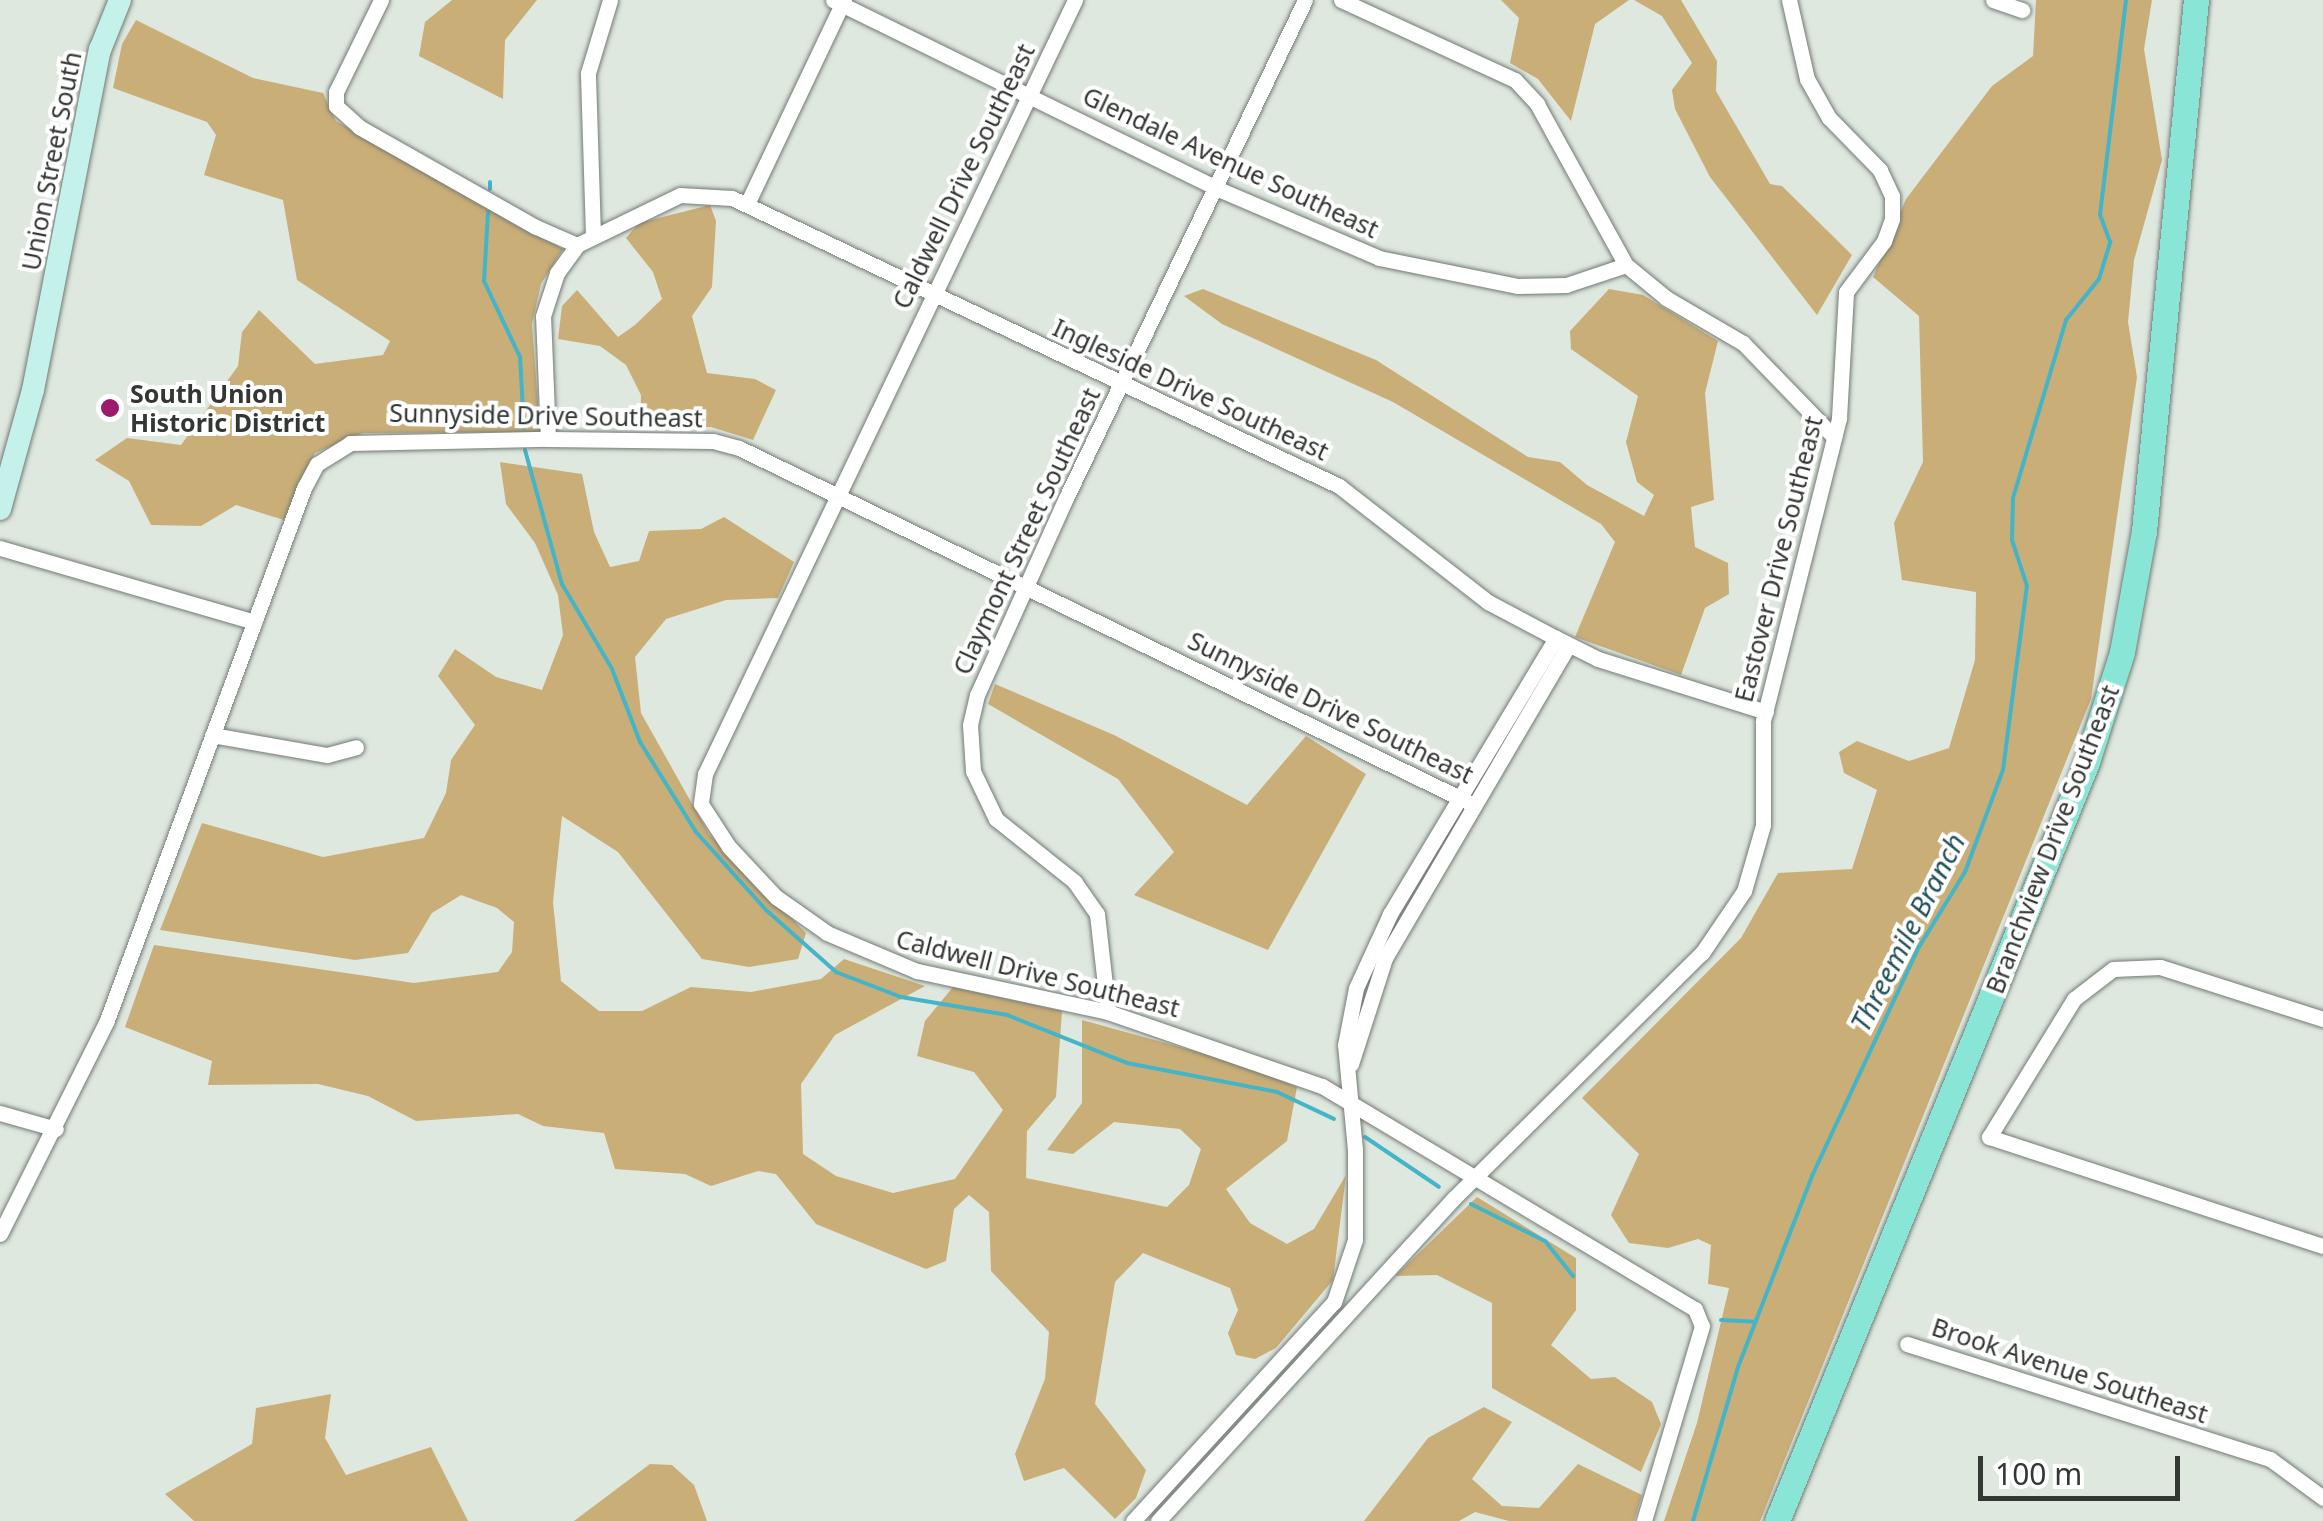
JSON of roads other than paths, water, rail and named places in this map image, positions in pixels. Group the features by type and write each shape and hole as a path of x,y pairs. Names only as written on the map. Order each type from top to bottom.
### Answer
{"main road":[{"name":"Union Street South","path":"0,509 34,390 100,50 120,0"},
{"name":"Branchview Drive Southeast","path":"1777,1521 2088,762 2118,667 2144,531 2196,0"}],"street":[{"path":"381,0 336,92 342,114 570,242"},
{"path":"593,235 588,73 610,0"},
{"name":"Caldwell Drive Southeast","path":"1075,0 704,774 700,794 708,818 776,898 856,947 917,971 1108,1012 1279,1067 1352,1103 1700,1316 1644,1521"},
{"name":"Claymont Street Southeast","path":"1108,1012 1096,914 1075,882 996,819 973,771 969,740 977,695 1305,0"},
{"path":"1342,0 1515,80 1537,104 1626,265 1666,298 1743,342 1834,438"},
{"name":"Eastover Drive Southeast","path":"1158,1521 1474,1178 1702,953 1731,916 1759,849 1766,712 1834,438 1845,374 1846,292 1884,241 1892,196 1880,170 1813,93 1789,0"},
{"path":"1992,0 2022,10"},
{"path":"747,204 840,1"},
{"name":"Glendale Avenue Southeast","path":"840,1 1216,188 1380,258 1476,281 1566,285 1626,265"},
{"name":"Ingleside Drive Southeast","path":"548,439 543,316 570,242 692,192 747,204 1339,486 1462,583 1562,641 1766,712"},
{"name":"Sunnyside Drive Southeast","path":"0,1234 56,1129 107,1020 304,488 332,452 373,438 713,442 838,494 1466,801"},
{"path":"0,548 254,622"},
{"path":"1133,1521 1334,1302 1355,1240 1350,1068 1375,979 1466,801 1562,641"},
{"path":"212,735 327,755 356,747"},
{"path":"2323,1019 2160,967 2113,969 2074,999 1989,1138 2323,1246"},
{"path":"0,1113 56,1129"},
{"name":"Brook Avenue Southeast","path":"1907,1344 2270,1459 2323,1498"}],"waterway":[{"name":"Threemile Branch","path":"1693,1521 1738,1367 1812,1176 1919,947 1965,872 2003,770 2027,586 2012,540 2013,498 2066,320 2099,279 2110,242 2100,215 2126,0"},
{"path":"490,182 490,189"},
{"path":"488,212 484,281 520,357 524,428"},
{"path":"525,450 562,584 612,669 640,742 696,832 766,910 836,972 901,997 1007,1015 1127,1063 1277,1092 1334,1119"},
{"path":"1365,1137 1439,1187"},
{"path":"1471,1204 1545,1241 1573,1276"},
{"path":"1721,1320 1755,1322"}],"place":[{"name":"South Union Historic District","path":"110,408"}]}
